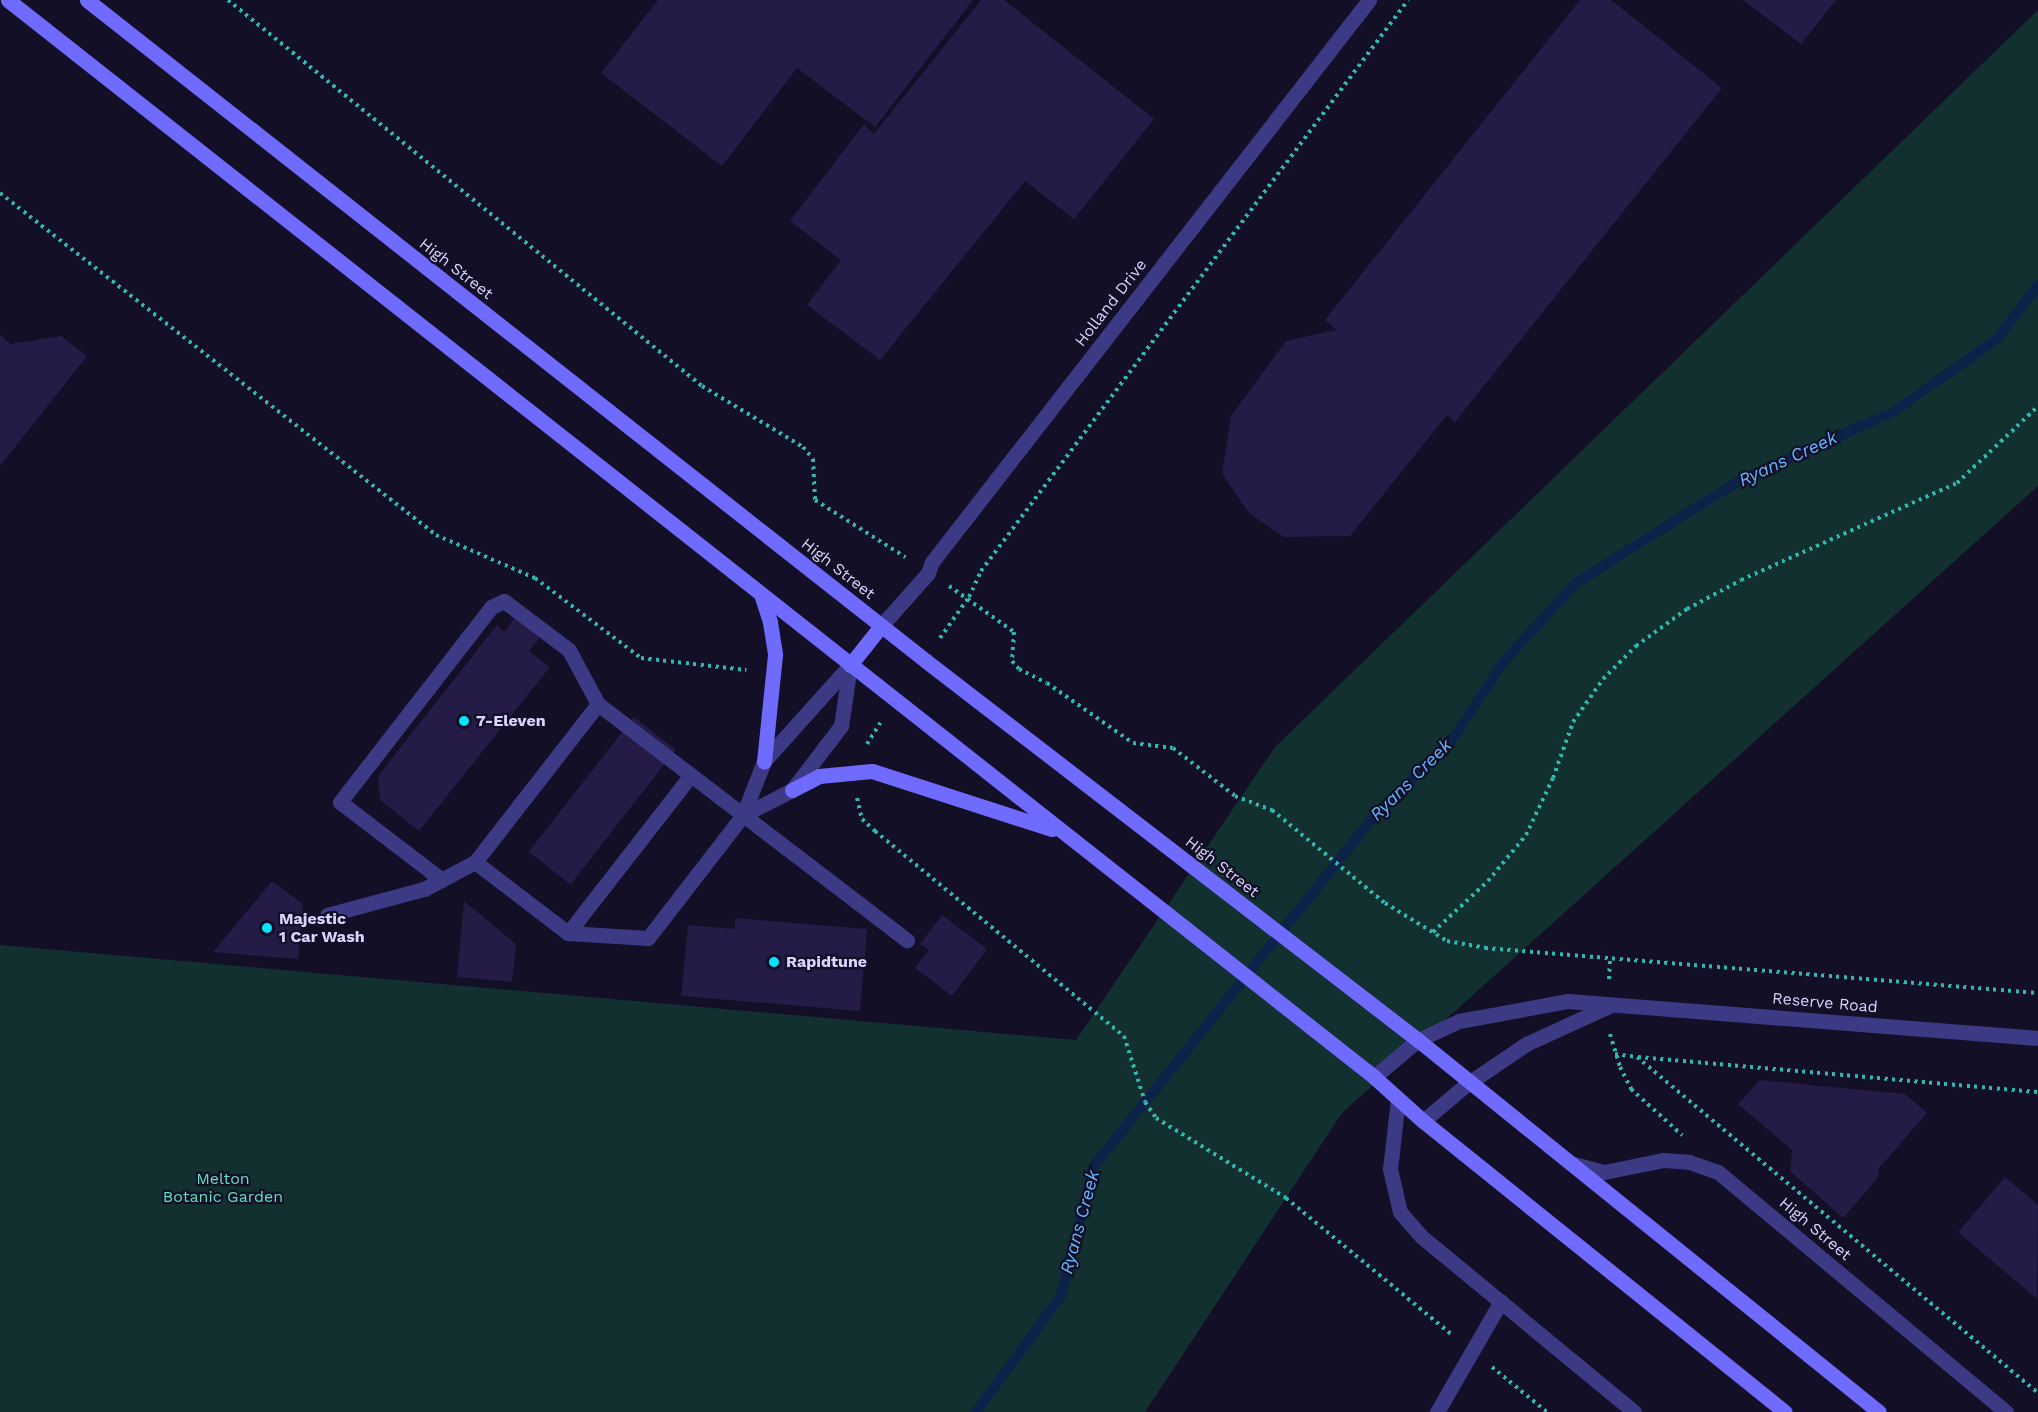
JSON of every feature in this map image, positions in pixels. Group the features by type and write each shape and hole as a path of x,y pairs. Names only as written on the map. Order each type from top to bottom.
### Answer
{"main road":[{"path":"8,0 1374,1077 1423,1121 1785,1412"},
{"name":"High Street","path":"87,0 881,626 1302,953 1418,1040 1467,1084 1570,1163 1879,1412"},
{"path":"761,594 770,622 775,655 765,762"},
{"path":"850,665 881,626"},
{"path":"792,790 819,776 859,769 923,784 1064,832"}],"street":[{"name":"Holland Drive","path":"881,626 928,573 932,562 1369,0"},
{"path":"442,880 340,802 491,607 504,602 569,650 598,704 907,940"},
{"path":"743,815 792,790 842,726 850,665"},
{"path":"476,862 568,933 648,938 743,815 765,762 850,665"},
{"path":"327,915 424,890 476,862 598,704"},
{"path":"568,933 692,775"},
{"name":"Reserve Road","path":"1374,1077 1418,1040 1475,1016 1568,1001 2038,1038"},
{"name":"Reserve Road","path":"1423,1121 1467,1084 1526,1044 1609,1006"},
{"path":"1398,1099 1390,1169 1400,1212 1422,1237 1634,1412"},
{"name":"High Street","path":"1570,1163 1604,1172 1663,1160 1689,1162 1718,1172 2006,1412"},
{"path":"1437,1412 1501,1301"}],"path":[{"path":"228,0 702,386 803,447 813,459 815,500 969,597 1014,632 1012,661 1019,669 1047,683 1133,743 1173,748 1235,796 1272,810 1385,903 1447,941 1485,948 2038,993"},
{"path":"926,661 969,597 981,571 1408,0"},
{"path":"0,193 436,535 535,578 641,658 765,671 773,678"},
{"path":"1433,932 1488,881 1526,835 1553,778 1573,722 1603,679 1636,646 1687,609 1741,580 1957,483 2038,406"},
{"path":"896,700 872,734 859,769 857,807 862,819 1124,1036 1145,1102 1156,1118 1286,1198 1547,1412"},
{"path":"842,726 872,734"},
{"path":"1610,958 1609,1006 1615,1054 1631,1089 1685,1137"},
{"path":"1615,1054 2038,1092"},
{"path":"1637,1057 2038,1393"}],"green space":[{"name":"Melton Botanic Garden","path":"2038,10 2038,486 1342,1113 1145,1412 0,1412 0,945 1076,1040 1275,747"}],"building":[{"path":"658,0 973,0 875,127 797,68 722,166 601,73"},
{"path":"981,0 1004,0 1154,119 1074,219 1025,181 880,360 807,305 841,260 790,221 864,124 874,134"},
{"path":"1580,0 1611,0 1722,88 1455,422 1447,415 1350,536 1284,537 1249,513 1222,474 1231,416 1286,341 1337,330 1325,320"},
{"path":"1743,0 1836,0 1801,44"},
{"path":"0,335 11,344 61,336 87,356 0,466"},
{"name":"7-Eleven","path":"517,615 542,635 529,651 550,667 419,831 380,800 378,776 497,625 504,632"},
{"path":"634,717 676,750 570,884 529,852"},
{"name":"Majestic 1 Car Wash","path":"272,881 303,904 298,959 213,952"},
{"path":"464,901 516,944 512,982 457,977"},
{"path":"942,915 987,949 952,996 915,968 929,950 920,944"},
{"name":"Rapidtune","path":"735,918 867,929 860,1011 681,996 688,925 735,929"},
{"path":"1760,1080 1905,1094 1927,1113 1879,1168 1877,1179 1843,1218 1790,1171 1792,1150 1738,1104"},
{"path":"2005,1177 2038,1205 2037,1299 1958,1232"}],"waterway":[{"name":"Ryans Creek","path":"976,1412 1061,1296 1094,1166 1374,816 1448,746 1505,660 1576,583 1737,482 1895,411 1998,338 2038,285"}],"place":[{"name":"7-Eleven","path":"464,721"},
{"name":"Majestic 1 Car Wash","path":"267,928"},
{"name":"Rapidtune","path":"774,962"}]}
